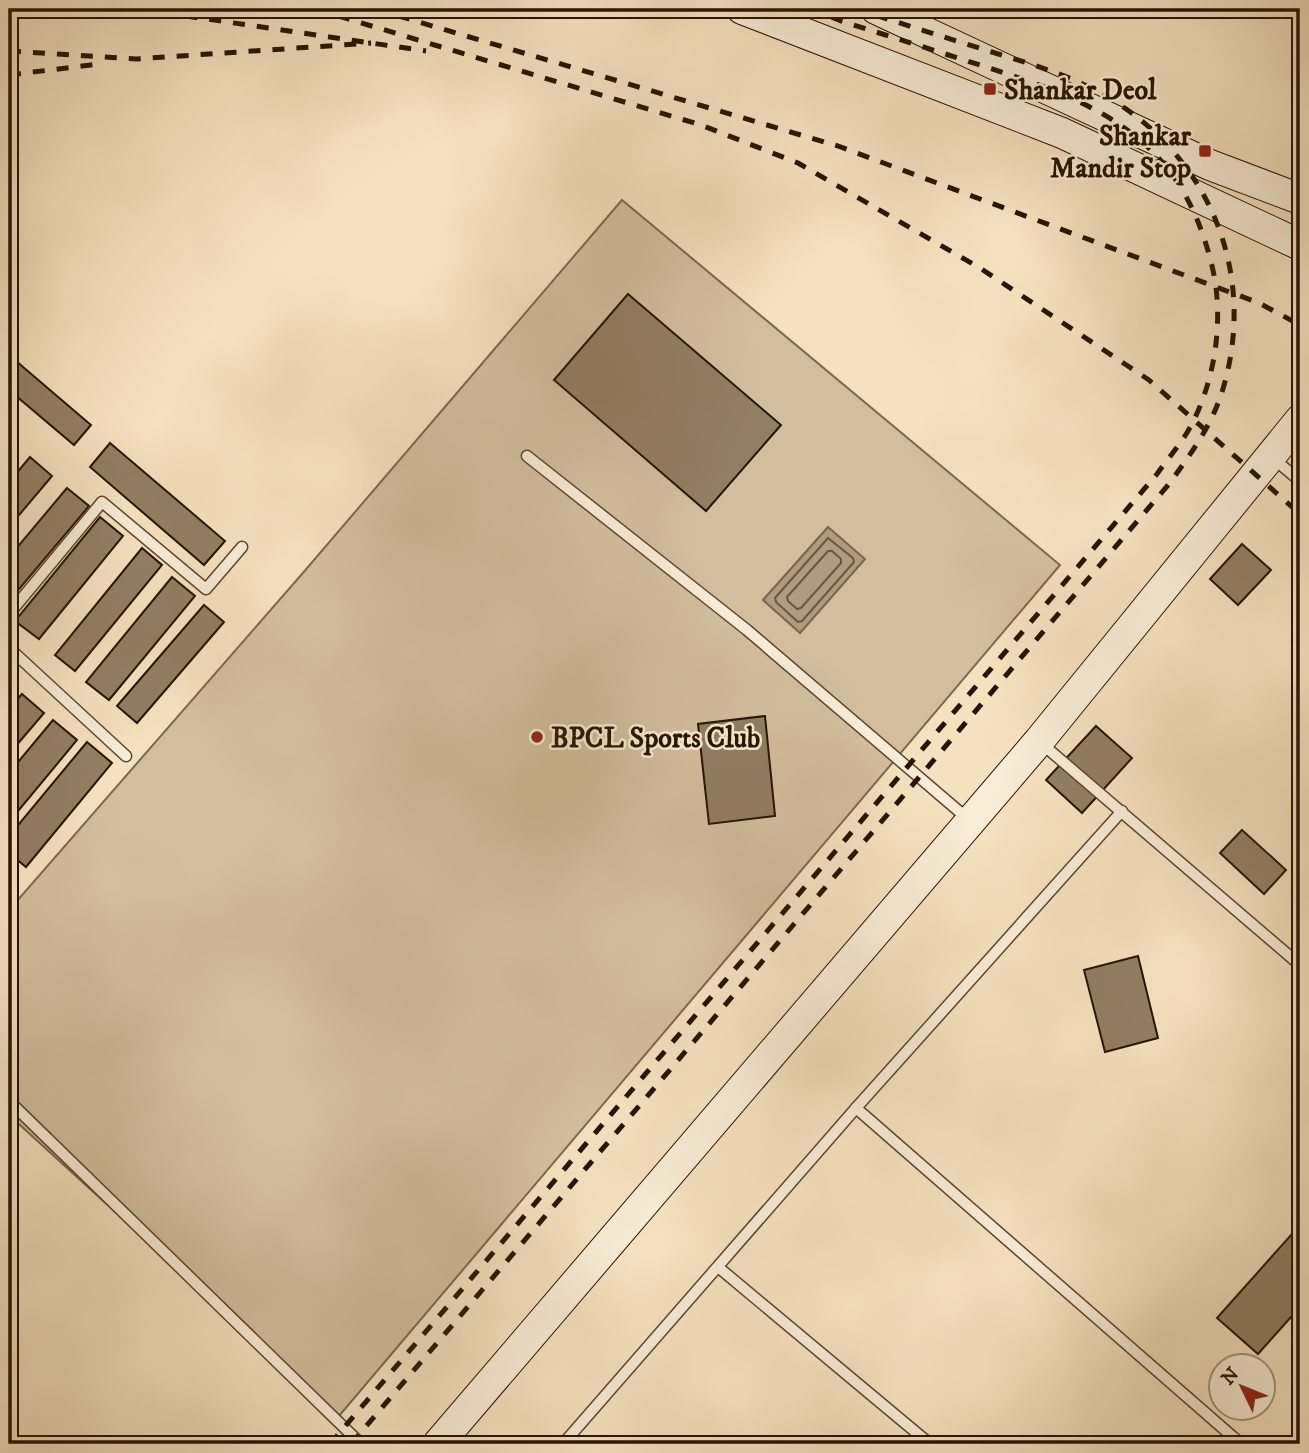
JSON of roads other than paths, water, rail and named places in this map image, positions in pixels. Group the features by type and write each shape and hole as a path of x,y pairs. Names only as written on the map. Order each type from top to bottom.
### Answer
{"main road":[{"path":"742,9 1062,133 1300,245"},
{"path":"876,9 1210,165 1300,199"},
{"path":"438,1444 1039,741 1300,421"}],"lane":[{"path":"527,456 747,630 970,821"},
{"path":"1271,456 1300,481"},
{"path":"9,614 102,502 206,589 242,547"},
{"path":"9,648 126,756"},
{"path":"1039,741 1300,965"},
{"path":"563,1444 856,1108 1122,811"},
{"path":"9,1101 360,1444"},
{"path":"856,1108 1241,1444"},
{"path":"718,1267 930,1444"}],"water":[{"path":"828,527 865,559 800,633 763,600"}],"railway":[{"path":"138,9 426,51"},
{"path":"296,9 323,15"},
{"path":"315,9 701,125 798,163 980,268 1149,380 1300,514"},
{"path":"375,9 838,146 1259,303 1300,325"},
{"path":"330,1444 1157,474 1188,431 1205,393 1217,329 1218,308 1212,266 1198,222 1179,186 1157,156 1129,132 1098,112 1063,95 1025,80 841,21 813,9"},
{"path":"351,1444 1169,484 1206,429 1222,392 1232,345 1234,299 1227,255 1213,213 1191,174 1163,140 1128,110 1087,86 1052,71 855,9"},
{"path":"9,51 136,59 371,43"},
{"path":"9,75 99,64"}],"place":[{"name":"Shankar Deol","path":"990,89"},
{"name":"Shankar Mandir Stop","path":"1205,151"},
{"name":"BPCL Sports Club","path":"537,737"}]}
